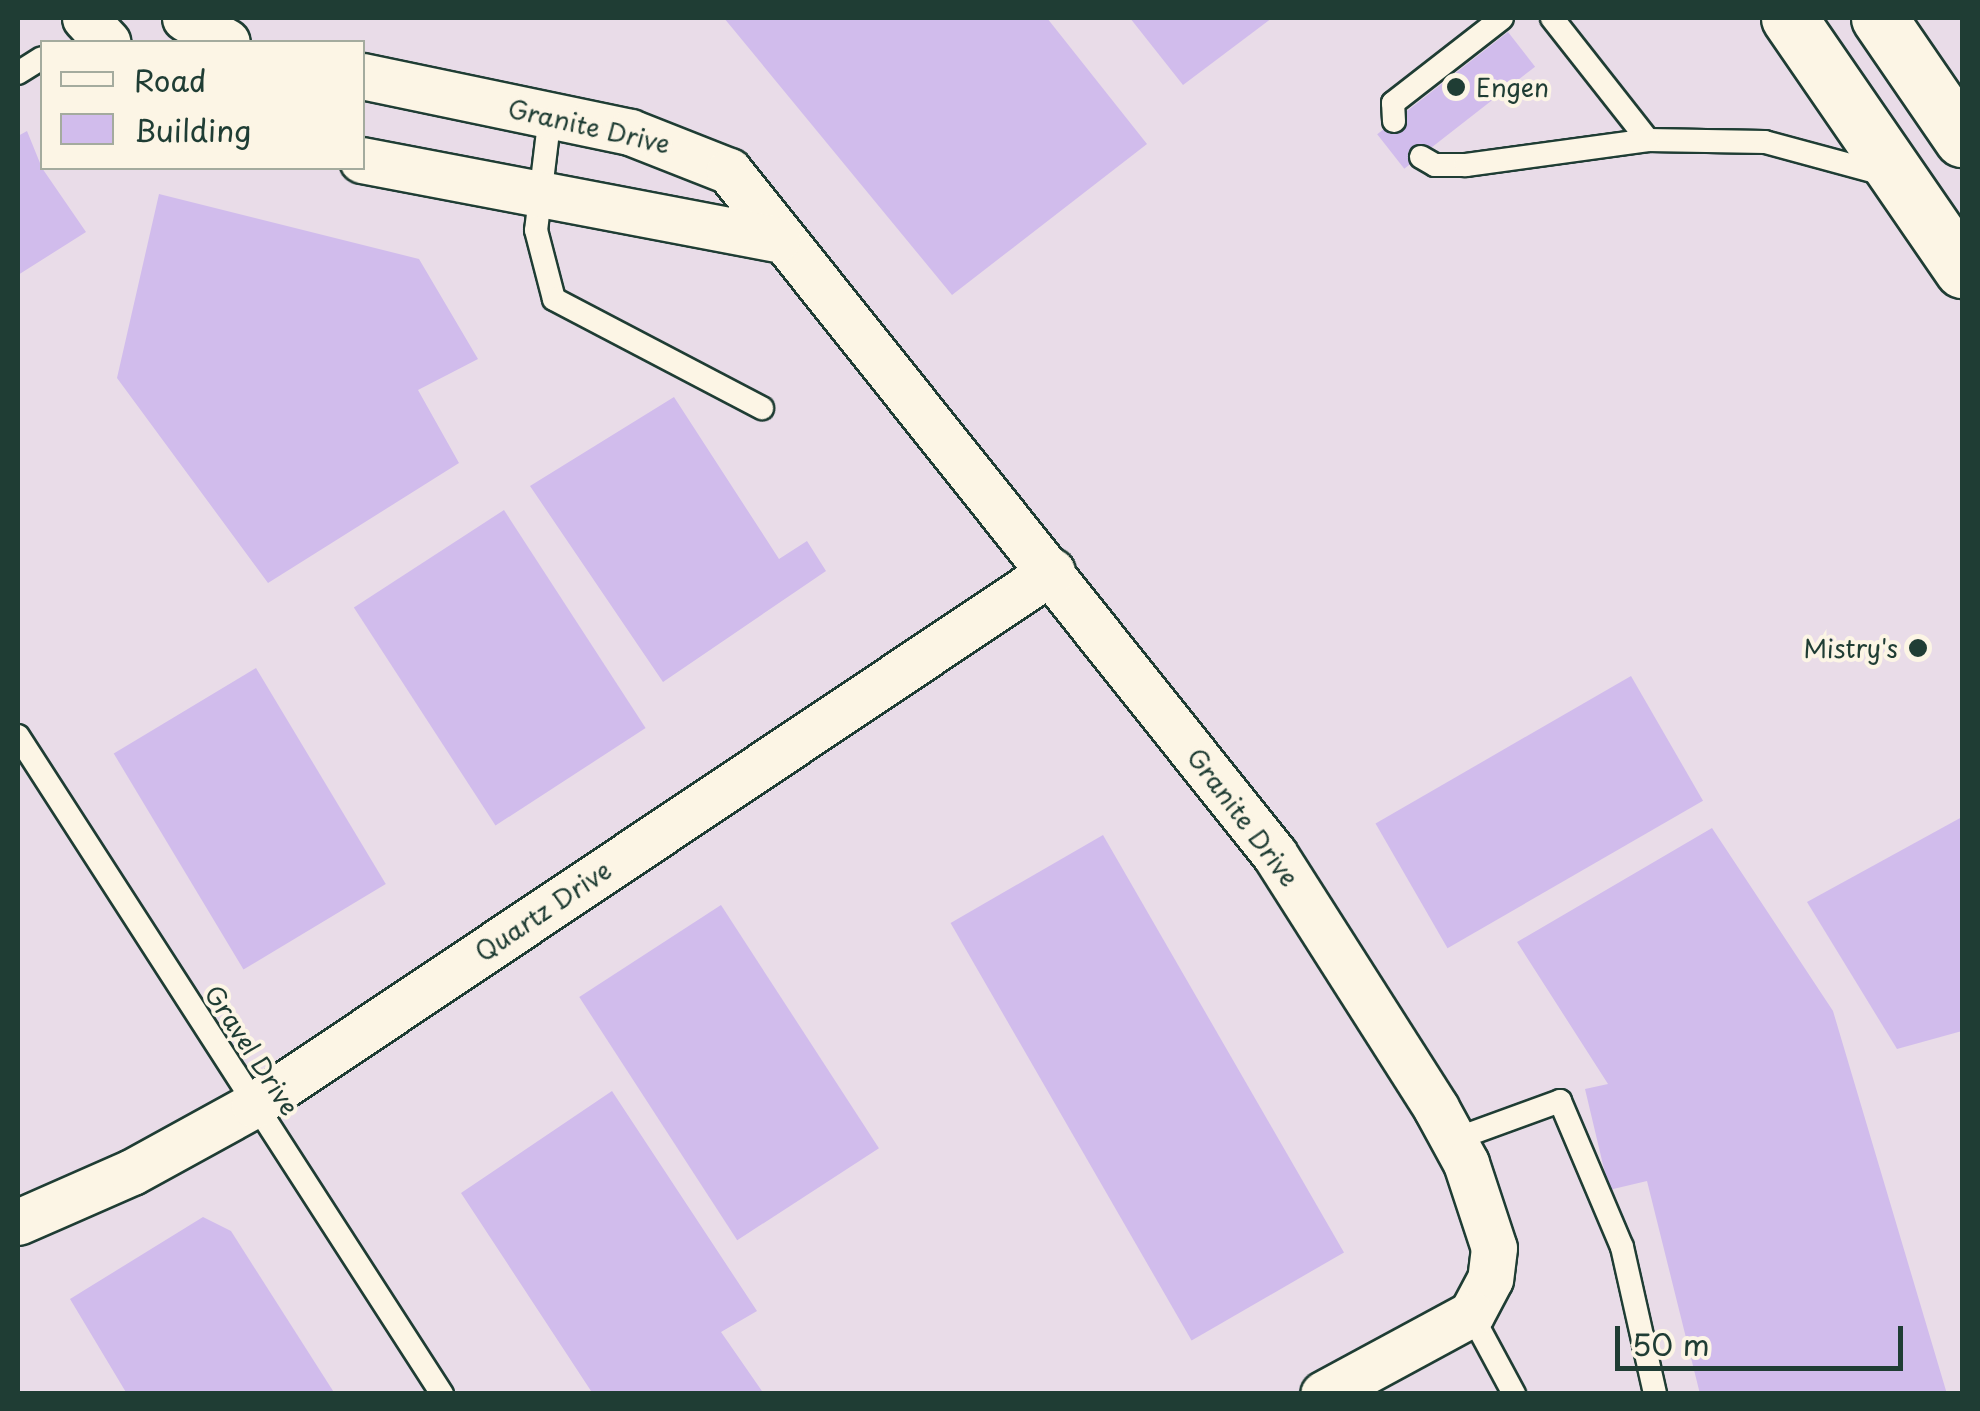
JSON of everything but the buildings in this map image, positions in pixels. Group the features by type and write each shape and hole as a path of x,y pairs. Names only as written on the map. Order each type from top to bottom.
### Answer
{"main road":[{"path":"1788,18 1907,181 1962,270"},
{"path":"1879,18 1962,139"}],"street":[{"path":"184,18 223,40"},
{"name":"Granite Drive","path":"365,77 660,140 729,171 765,211 778,239 1052,572 1276,855 1453,1140 1494,1248 1490,1279 1471,1314"},
{"path":"365,161 778,239"},
{"name":"Quartz Drive","path":"18,1222 132,1172 254,1104 1052,572"},
{"path":"1323,1394 1471,1314"}],"lane":[{"path":"1394,120 1393,104 1502,18"},
{"path":"1552,18 1648,140"},
{"path":"18,73 40,59"},
{"path":"550,115 536,193 536,230 554,300 762,408"},
{"path":"1421,157 1435,165 1466,166 1648,140 1766,142 1907,181"},
{"name":"Gravel Drive","path":"18,736 442,1394"},
{"path":"1453,1140 1560,1102 1622,1247 1655,1394"},
{"path":"1471,1314 1514,1394"}],"shaded area":[{"path":"18,18 1962,18 1962,1393 18,1393"}],"place":[{"name":"Engen","path":"1456,87"},
{"name":"Mistry's","path":"1918,648"}]}
